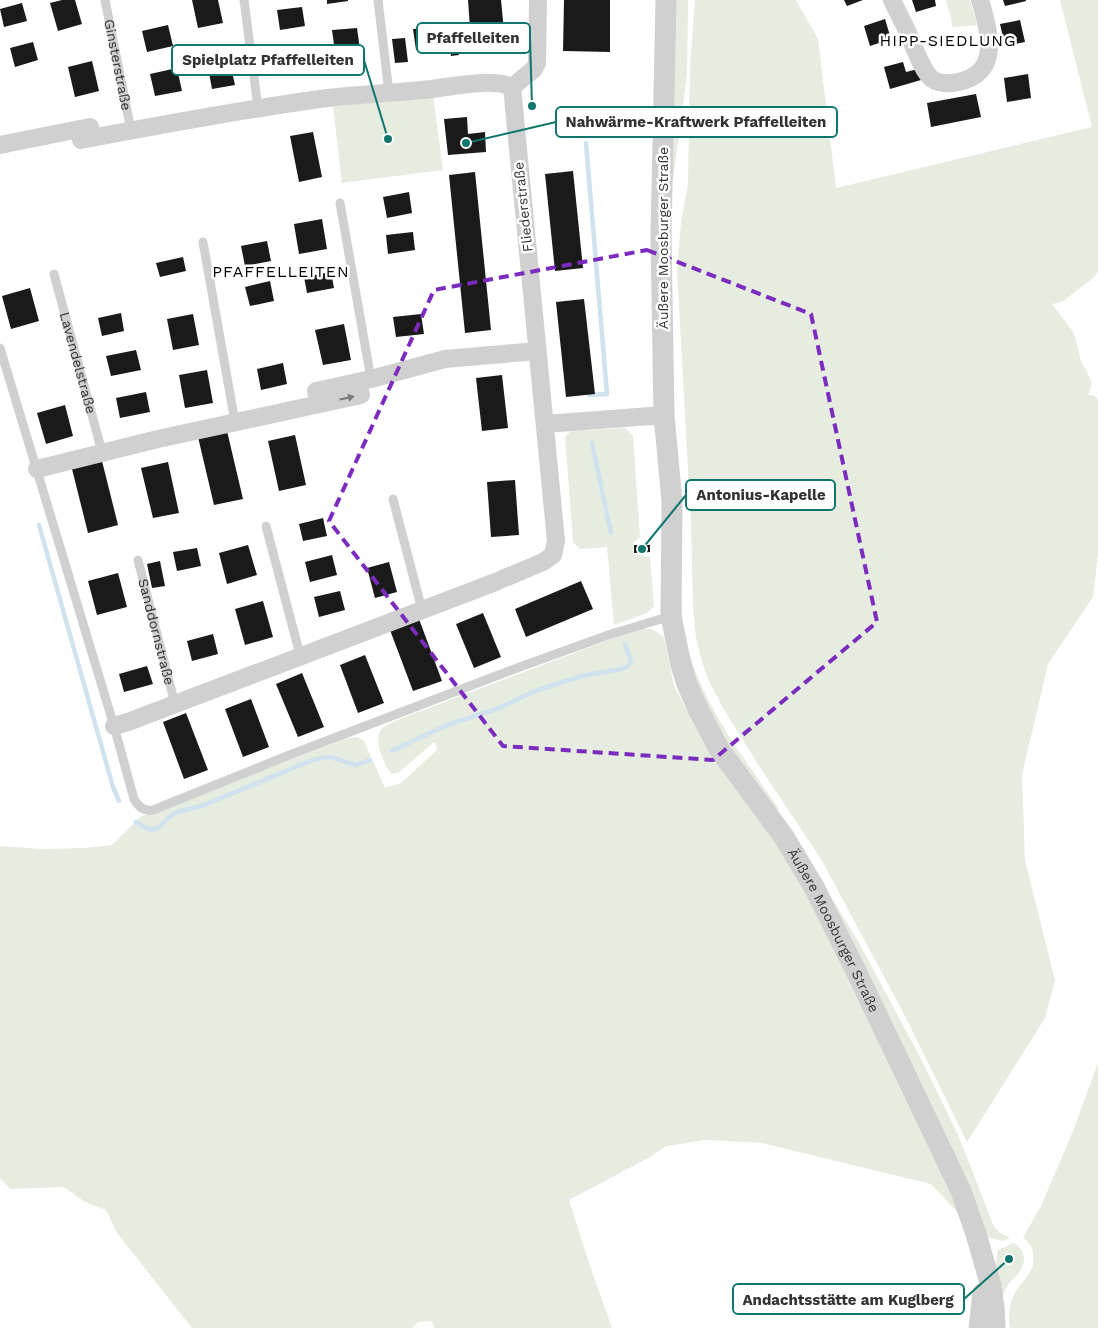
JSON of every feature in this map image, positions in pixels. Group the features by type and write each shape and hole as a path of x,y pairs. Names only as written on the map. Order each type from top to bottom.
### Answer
{"street":[{"path":"512,87 534,69 537,63 538,0"},
{"name":"Äußere Moosburger Straße","path":"666,0 661,227 664,415 672,502 671,612 681,665 687,684 719,749 784,836 814,887 961,1191 991,1286 995,1328"},
{"path":"892,0 924,69 932,79 944,83 963,81 975,76 987,61 990,51 989,38 980,0"},
{"name":"Ginsterstraße","path":"0,145 104,124 107,135 258,108 322,99 482,83 512,87"},
{"name":"Fliederstraße","path":"512,87 556,541 553,555"},
{"path":"37,469 102,452 361,395 365,380 445,359 537,351"},
{"path":"545,424 664,415"},
{"name":"Sanddornstraße","path":"114,726 422,610 543,562 553,555"},
{"name":"Äußere Moosburger Straße","path":"979,1328 984,1263"}],"lane":[{"name":"Ginsterstraße","path":"105,0 131,130"},
{"path":"244,0 258,108"},
{"path":"378,0 389,93"},
{"path":"340,203 365,380"},
{"path":"203,242 235,422"},
{"name":"Lavendelstraße","path":"54,274 102,452"},
{"path":"0,348 114,726 134,799 141,809 153,810 287,756 517,668 671,612"},
{"path":"393,498 422,610"},
{"path":"266,526 300,656"},
{"name":"Sanddornstraße","path":"138,560 175,704"}],"highlighted area":[{"path":"647,250 811,314 877,622 713,760 503,746 329,521 434,290"}],"shaded area":[{"path":"673,0 688,0 687,74 673,181 664,190"},
{"path":"695,0 796,0 818,39 836,188 1092,127 1060,0 1098,0 1098,272 1062,302 1052,304 1074,333 1081,361 1092,383 1088,395 1095,396 1098,400 1098,556 1093,597 1048,664 1022,775 1025,861 1055,980 1045,1018 967,1142 903,1012 821,859 723,708 709,681 696,638 677,271 681,222 688,184 690,66"},
{"path":"946,0 970,0 977,25 952,27"},
{"path":"433,95 443,170 342,183 333,107"},
{"path":"625,428 633,436 640,537 633,543 633,554 650,557 654,606 647,613 614,625 607,547 580,549 573,542 565,437 571,431"},
{"path":"681,592 686,642 702,687 725,729 779,809 776,811 721,735 699,697 680,620"},
{"path":"638,629 652,629 664,637 674,686 709,752 777,841 805,890 840,958 963,1218 931,1184 762,1143 707,1140 666,1146 650,1157 569,1200 612,1328 434,1328 432,1321 418,1322 412,1328 192,1328 117,1233 106,1210 85,1202 64,1187 10,1189 0,1178 0,846 41,849 112,845 140,817 348,738 357,737 364,741 385,788 401,783 438,749 434,742 399,772 392,774 383,759 378,740 381,730 387,725"},
{"path":"793,835 858,941 921,1059 959,1137 994,1227 1000,1233 1010,1238 1003,1241 986,1237"},
{"path":"1098,1063 1098,1328 1010,1328 1011,1301 1031,1270 1034,1260 1033,1251 1029,1243 1023,1238 1041,1206 1073,1131"},
{"path":"1014,1243 1022,1250 1024,1259 1019,1272 1006,1288 999,1307 995,1270 998,1250"}],"building":[{"path":"62,0 75,0 82,24 58,31 50,3"},
{"path":"192,0 218,0 223,23 198,28"},
{"path":"327,0 348,0 348,1 327,4"},
{"path":"468,0 501,0 505,41 471,43"},
{"path":"564,0 610,0 610,52 563,51"},
{"path":"844,0 863,0 847,6"},
{"path":"912,0 935,0 936,6 916,12"},
{"path":"1003,0 1026,0 1026,1 1005,6"},
{"path":"22,3 27,21 4,27 0,9"},
{"path":"302,7 305,26 280,30 277,10"},
{"path":"885,19 891,39 870,46 864,26"},
{"path":"1020,20 1025,42 1005,46 1000,24"},
{"path":"168,25 173,46 147,52 142,31"},
{"path":"439,27 441,48 416,50 413,29"},
{"path":"357,28 361,57 336,59 332,30"},
{"path":"457,35 459,55 451,56 448,36"},
{"path":"405,38 408,62 395,63 392,39"},
{"path":"33,42 38,60 15,67 10,48"},
{"path":"229,58 235,85 212,89 207,62"},
{"path":"92,61 99,91 75,97 68,67"},
{"path":"903,62 906,72 918,69 921,80 890,89 884,67"},
{"path":"177,68 182,91 155,96 150,74"},
{"path":"1028,74 1031,98 1007,102 1004,78"},
{"path":"976,94 981,117 931,127 927,103"},
{"path":"467,117 468,134 485,132 486,152 448,155 444,119"},
{"path":"313,132 322,177 299,182 290,136"},
{"path":"573,171 583,268 555,271 545,174"},
{"path":"475,172 491,330 465,333 449,175"},
{"path":"409,192 412,213 387,218 383,197"},
{"path":"322,219 327,249 299,254 294,224"},
{"path":"413,232 415,250 388,254 386,235"},
{"path":"267,241 271,261 245,266 241,246"},
{"path":"183,257 186,271 160,277 156,263"},
{"path":"331,272 334,288 307,293 304,277"},
{"path":"270,281 274,301 250,306 245,287"},
{"path":"30,288 39,321 11,329 2,296"},
{"path":"584,299 595,394 566,397 556,302"},
{"path":"121,313 124,331 102,336 98,318"},
{"path":"193,314 199,345 173,350 167,319"},
{"path":"421,314 424,334 396,337 393,317"},
{"path":"344,324 351,360 323,365 315,330"},
{"path":"136,350 141,370 111,376 106,356"},
{"path":"283,363 287,384 261,390 257,369"},
{"path":"207,370 213,403 185,408 179,375"},
{"path":"502,375 508,428 482,431 476,378"},
{"path":"146,392 150,412 120,418 116,398"},
{"path":"65,405 73,436 46,444 37,413"},
{"path":"227,431 243,499 214,505 198,437"},
{"path":"295,435 306,485 279,491 268,441"},
{"path":"101,457 118,525 88,533 71,465"},
{"path":"168,462 179,513 153,518 141,468"},
{"path":"515,480 519,535 491,537 487,482"},
{"path":"323,518 327,536 303,541 299,524"},
{"path":"248,545 257,575 227,584 219,553"},
{"path":"634,545 650,545 650,552 634,553"},
{"path":"197,548 201,566 177,571 173,552"},
{"path":"332,555 337,575 310,582 305,562"},
{"path":"160,561 165,586 152,588 147,564"},
{"path":"389,562 397,592 375,598 367,568"},
{"path":"118,573 127,607 97,615 88,581"},
{"path":"581,581 593,609 526,637 515,609"},
{"path":"340,591 345,610 319,617 314,597"},
{"path":"263,601 273,637 245,645 235,609"},
{"path":"483,613 501,657 474,668 456,624"},
{"path":"419,619 442,681 413,691 390,630"},
{"path":"213,634 218,654 192,661 187,641"},
{"path":"365,655 384,703 358,713 340,665"},
{"path":"147,666 153,684 124,692 119,674"},
{"path":"302,673 324,727 298,737 276,684"},
{"path":"251,699 269,747 243,757 225,709"},
{"path":"186,713 208,770 184,779 163,722"}],"waterway":[{"path":"586,143 607,394 589,395"},
{"path":"592,443 611,533"},
{"path":"39,525 113,787 119,801"},
{"path":"392,751 447,725 496,709 538,690 582,676 622,669 631,662 625,644"},
{"path":"136,822 152,830 158,828 177,812 204,805 315,759 330,757 356,765 370,760"}],"place":[{"name":"Pfaffelleiten","path":"532,106"},
{"name":"Spielplatz Pfaffelleiten","path":"388,139"},
{"name":"Nahwärme-Kraftwerk Pfaffelleiten","path":"466,143"},
{"name":"Antonius-Kapelle","path":"642,549"},
{"name":"Andachtsstätte am Kuglberg","path":"1009,1259"}],"district":[{"name":"HIPP-SIEDLUNG","path":"948,40"},
{"name":"PFAFFELLEITEN","path":"281,271"}]}
